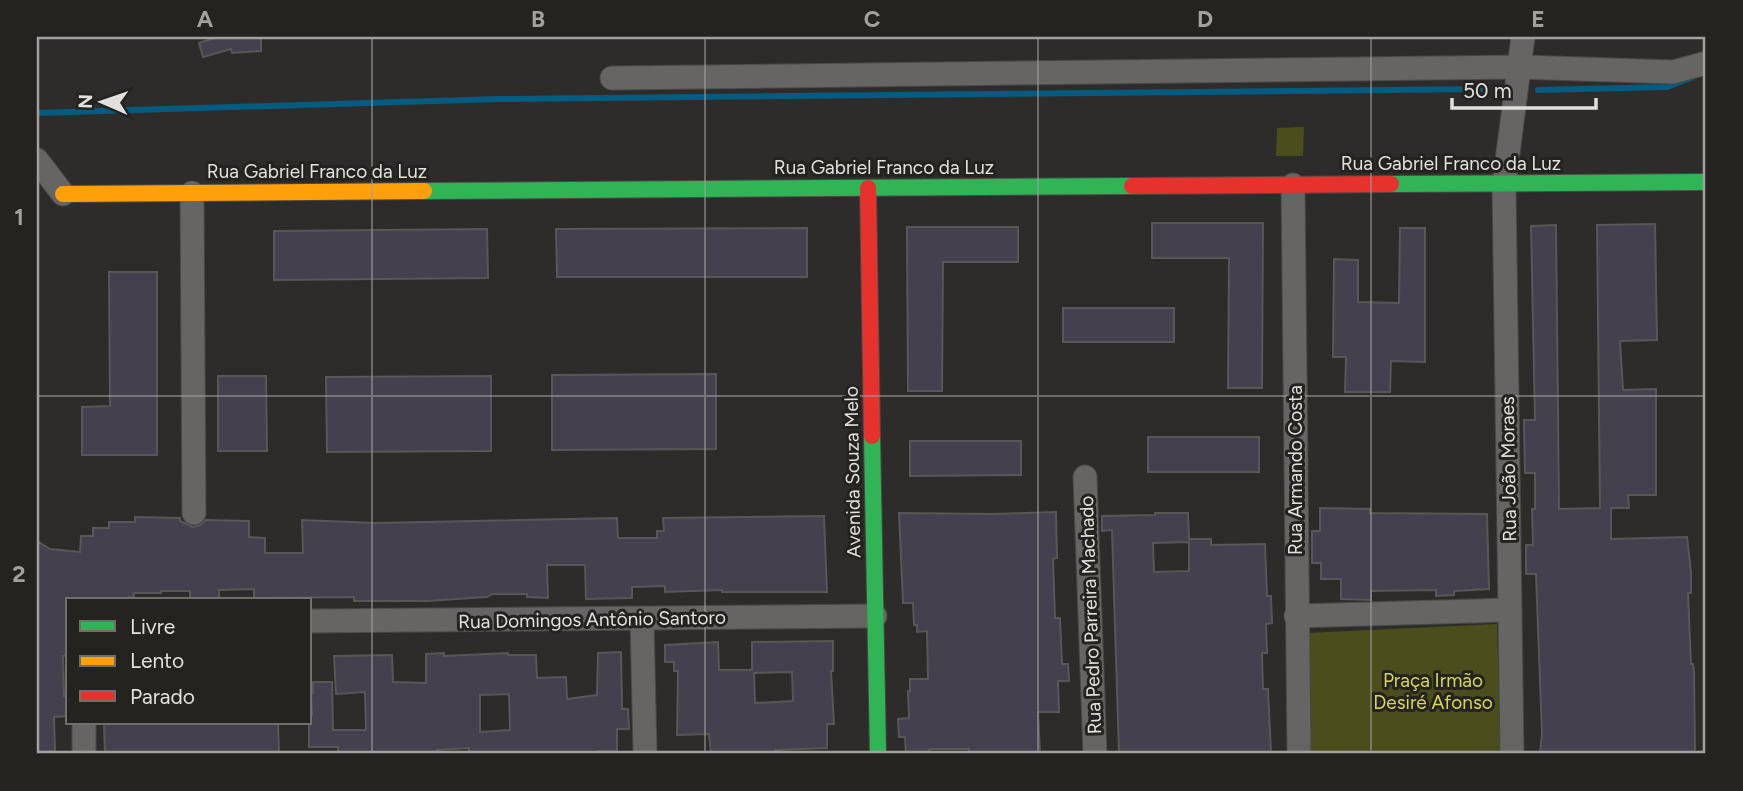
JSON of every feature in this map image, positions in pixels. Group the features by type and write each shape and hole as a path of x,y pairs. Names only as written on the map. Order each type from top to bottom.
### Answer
{"street":[{"name":"Rua João Moraes","path":"1512,754 1504,184 1523,37"},
{"path":"612,78 1520,67 1673,72 1706,62"},
{"path":"37,160 62,194"},
{"name":"Rua Gabriel Franco da Luz","path":"62,194 1706,182"},
{"name":"Rua Armando Costa","path":"1293,185 1299,754"},
{"name":"Avenida Souza Melo","path":"868,188 878,754"},
{"path":"192,193 194,513"},
{"name":"Rua Pedro Parreira Machado","path":"1085,477 1095,754"},
{"path":"1296,616 1510,610"},
{"name":"Rua Domingos Antônio Santoro","path":"312,621 875,616"},
{"path":"642,619 645,754"},
{"path":"83,724 84,754"}],"green space":[{"path":"1304,127 1303,156 1276,156 1277,128"},
{"name":"Praça Irmão Desiré Afonso","path":"1497,624 1501,754 1311,754 1307,633"}],"building":[{"path":"218,37 261,37 261,51 232,53 231,49 203,57 199,43"},
{"path":"1152,223 1263,223 1262,388 1228,388 1229,258 1152,258"},
{"path":"1655,224 1657,340 1620,341 1623,390 1656,389 1656,495 1628,495 1629,508 1611,508 1611,539 1687,537 1691,572 1691,593 1688,593 1691,664 1694,671 1694,754 1540,754 1542,734 1536,574 1526,574 1526,545 1533,545 1532,509 1535,509 1535,473 1525,473 1524,428 1524,420 1535,420 1531,226 1556,225 1559,509 1600,508 1597,225"},
{"path":"907,227 1018,227 1018,262 943,262 942,391 908,391"},
{"path":"807,228 807,277 557,277 556,229"},
{"path":"1400,228 1425,228 1425,362 1391,361 1390,392 1345,392 1346,357 1333,357 1334,259 1358,260 1358,302 1399,303"},
{"path":"487,229 488,278 274,280 274,231"},
{"path":"109,272 157,272 157,455 82,455 82,407 110,406"},
{"path":"1063,308 1174,308 1174,342 1063,342"},
{"path":"716,374 716,449 552,450 552,375"},
{"path":"218,376 266,376 267,451 218,451"},
{"path":"491,376 491,451 327,452 326,377"},
{"path":"1148,437 1259,437 1259,472 1148,472"},
{"path":"910,441 1021,441 1021,475 910,476"},
{"path":"1320,508 1370,509 1370,513 1487,514 1489,589 1454,591 1454,595 1436,596 1436,590 1371,591 1371,600 1341,599 1341,579 1321,579 1321,563 1312,563 1312,531 1320,531"},
{"path":"1056,512 1057,558 1053,559 1055,618 1060,618 1062,664 1068,664 1069,681 1058,681 1059,712 1038,712 1040,754 969,754 969,749 929,749 929,754 906,754 905,737 899,737 898,719 909,718 910,679 928,679 927,631 917,632 913,603 903,603 899,513"},
{"path":"1188,513 1189,539 1211,539 1211,545 1265,544 1267,596 1271,596 1272,623 1266,624 1267,653 1262,653 1263,689 1268,689 1271,754 1119,754 1112,530 1102,531 1102,516","holes":["1189,542 1189,571 1154,572 1153,543"]},
{"path":"824,516 827,592 665,592 665,586 632,587 632,598 586,599 585,565 547,565 548,598 527,597 527,594 492,594 487,597 427,601 354,601 354,597 254,598 254,589 219,590 219,598 190,598 190,591 161,591 134,593 134,597 129,598 66,598 66,655 63,656 66,716 54,717 55,751 37,752 37,541 50,549 80,552 81,536 93,536 93,528 109,528 109,522 135,522 135,517 180,518 180,521 193,527 206,520 249,521 249,537 265,538 265,553 303,553 302,520 376,523 617,518 618,538 657,538 657,531 664,531 663,518"},
{"path":"833,641 831,671 834,724 827,724 827,748 775,750 775,754 711,754 709,734 677,735 678,671 674,671 674,662 665,662 665,645 718,642 719,670 752,670 752,642","holes":["792,672 793,701 755,703 754,673"]},
{"path":"621,652 622,709 628,709 629,729 617,729 617,751 598,751 598,754 469,754 469,748 437,750 438,754 338,754 338,747 309,747 313,682 332,682 333,730 366,730 365,692 336,694 334,656 392,655 393,682 426,683 426,654 536,655 537,678 566,677 567,699 597,695 598,653","holes":["509,694 510,730 480,732 480,695"]},
{"path":"104,724 278,724 279,754 105,754"}],"waterway":[{"path":"1538,90 1667,87 1691,78"},
{"path":"37,113 498,99 1481,89"}],"traffic: fast":[{"path":"1391,184 1706,182"},
{"path":"424,191 1132,186"},
{"path":"872,436 878,754"}],"traffic: slow":[{"path":"63,194 424,191"}],"traffic: jam":[{"path":"1132,186 1391,184"},
{"path":"868,188 872,436"}]}
